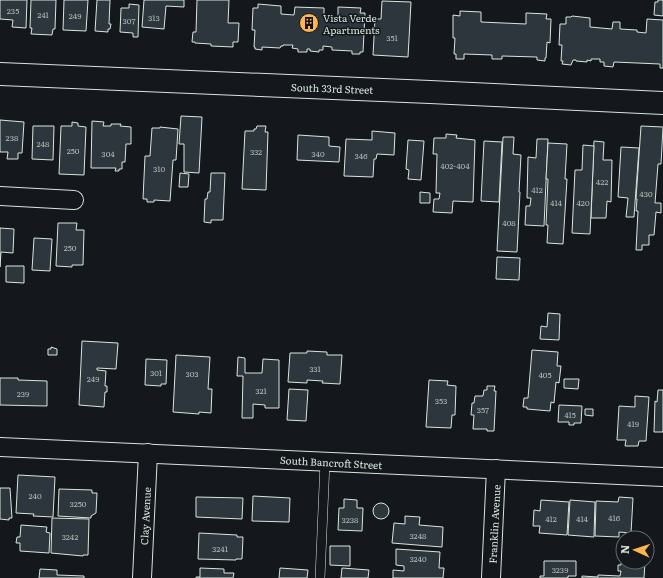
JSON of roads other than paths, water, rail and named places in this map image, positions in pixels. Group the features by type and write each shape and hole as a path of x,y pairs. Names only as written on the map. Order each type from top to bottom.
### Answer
{"street":[{"name":"South 33rd Street","path":"0,74 663,103"},
{"path":"0,196 74,200"},
{"name":"South Bancroft Street","path":"0,447 663,477"},
{"name":"Clay Avenue","path":"142,578 148,454"},
{"name":"Franklin Avenue","path":"491,578 496,470"}],"lane":[{"path":"320,578 325,462"}],"place":[{"name":"Vista Verde Apartments","path":"309,23"}]}
